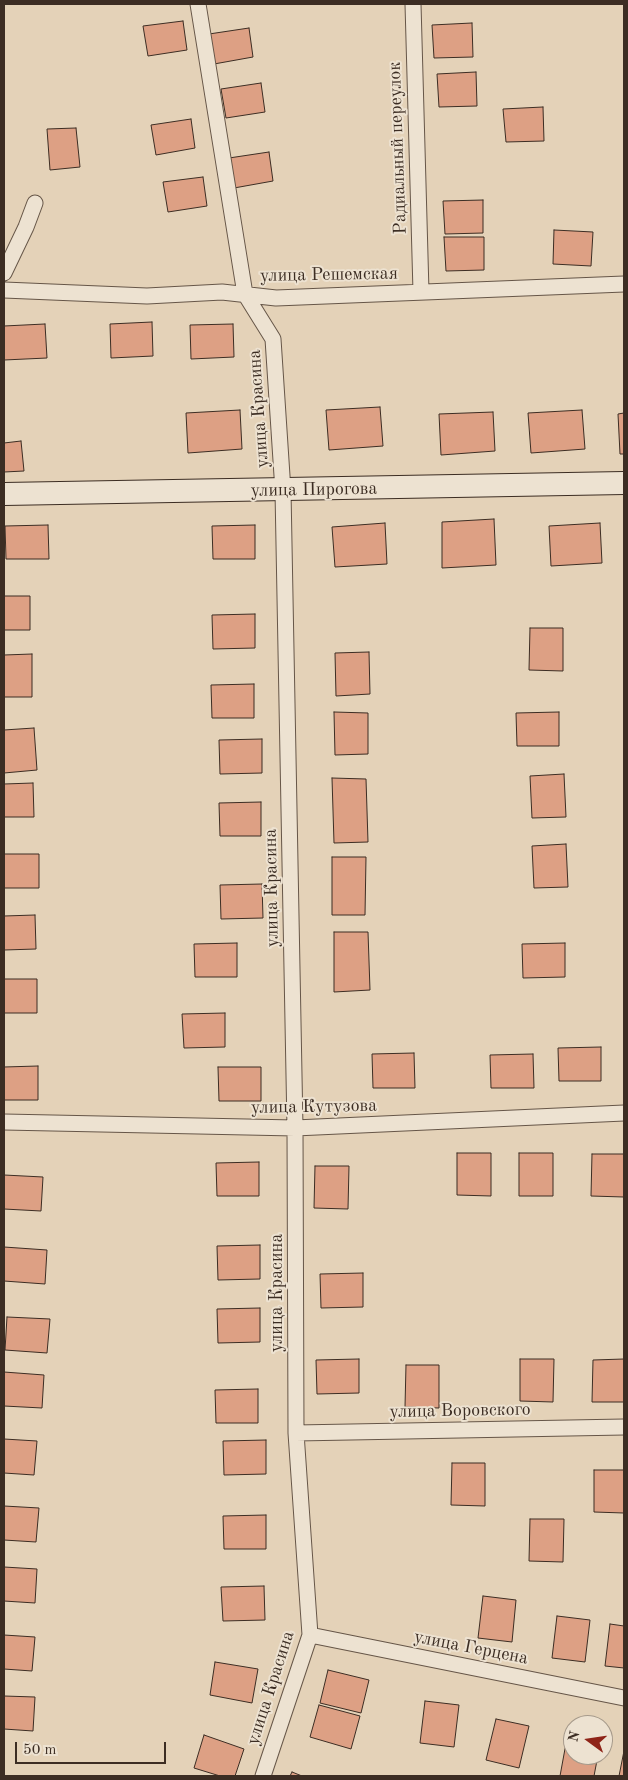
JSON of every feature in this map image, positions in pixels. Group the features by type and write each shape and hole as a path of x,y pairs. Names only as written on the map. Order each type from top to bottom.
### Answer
{"street":[{"name":"улица Красина","path":"198,4 245,294 273,339 283,491 295,1128 296,1433 310,1635 263,1776"},
{"name":"Радиальный переулок","path":"413,4 421,292"},
{"path":"4,273 26,228 35,203"},
{"name":"улица Решемская","path":"4,290 147,296 222,292 276,298 624,284"},
{"name":"улица Пирогова","path":"4,494 283,491 624,483"},
{"name":"улица Кутузова","path":"4,1122 295,1128 624,1113"},
{"name":"улица Воровского","path":"296,1433 624,1427"},
{"name":"улица Герцена","path":"310,1635 624,1698"}],"building":[{"path":"183,21 187,50 148,56 143,26"},
{"path":"472,23 473,57 434,58 432,25"},
{"path":"249,28 253,57 214,64 209,34"},
{"path":"476,72 477,106 439,107 437,74"},
{"path":"261,83 265,112 226,118 221,89"},
{"path":"543,107 544,141 506,142 503,109"},
{"path":"191,119 195,148 156,155 151,125"},
{"path":"76,128 80,167 50,170 47,129"},
{"path":"269,152 273,181 234,188 229,158"},
{"path":"203,177 207,206 168,212 163,182"},
{"path":"483,200 483,233 445,234 443,201"},
{"path":"554,230 593,232 591,266 553,264"},
{"path":"444,237 484,237 484,270 446,271"},
{"path":"152,322 153,356 111,358 110,324"},
{"path":"45,324 47,358 4,360 4,326"},
{"path":"233,324 234,357 191,359 190,325"},
{"path":"380,407 383,446 329,450 326,410"},
{"path":"240,410 242,449 188,453 186,413"},
{"path":"582,410 585,449 531,453 528,413"},
{"path":"493,412 495,451 441,455 439,414"},
{"path":"624,413 624,454 620,454 618,414"},
{"path":"21,441 24,471 4,472 4,443"},
{"path":"494,519 496,565 442,568 442,522"},
{"path":"385,523 387,564 335,567 332,527"},
{"path":"600,523 602,563 551,566 549,526"},
{"path":"48,525 49,559 6,559 5,526"},
{"path":"255,525 255,559 213,559 212,526"},
{"path":"4,596 30,596 30,630 4,630"},
{"path":"255,614 255,648 213,649 212,615"},
{"path":"530,628 563,628 563,671 529,670"},
{"path":"369,652 370,694 336,696 335,653"},
{"path":"32,654 32,697 4,697 4,655"},
{"path":"254,684 254,718 212,718 211,685"},
{"path":"334,712 368,713 368,754 335,755"},
{"path":"559,712 559,746 517,746 516,713"},
{"path":"34,728 37,770 4,773 4,730"},
{"path":"262,739 262,773 220,774 219,740"},
{"path":"564,774 566,817 532,818 530,776"},
{"path":"332,778 366,779 368,842 334,843"},
{"path":"33,783 34,817 4,817 4,784"},
{"path":"261,802 261,836 220,836 219,803"},
{"path":"566,844 568,887 534,888 532,846"},
{"path":"4,854 39,854 39,888 4,888"},
{"path":"332,857 366,857 365,915 332,915"},
{"path":"262,884 263,918 221,919 220,885"},
{"path":"35,915 36,949 4,950 4,916"},
{"path":"334,932 368,932 370,990 334,992"},
{"path":"237,943 237,977 195,977 194,944"},
{"path":"565,943 565,977 523,978 522,944"},
{"path":"4,979 37,979 37,1013 4,1013"},
{"path":"225,1013 225,1047 184,1048 182,1014"},
{"path":"601,1047 601,1081 559,1081 558,1048"},
{"path":"414,1053 415,1088 373,1088 372,1054"},
{"path":"533,1054 534,1088 491,1088 490,1055"},
{"path":"38,1066 38,1100 4,1100 4,1067"},
{"path":"218,1067 261,1067 261,1101 219,1101"},
{"path":"457,1153 491,1153 491,1196 457,1195"},
{"path":"519,1153 553,1153 553,1196 519,1196"},
{"path":"592,1154 624,1154 624,1197 591,1196"},
{"path":"259,1162 259,1196 217,1196 216,1163"},
{"path":"315,1166 349,1166 348,1209 314,1208"},
{"path":"4,1175 43,1177 41,1211 4,1209"},
{"path":"260,1245 260,1279 218,1280 217,1246"},
{"path":"4,1247 47,1250 45,1284 4,1281"},
{"path":"363,1273 363,1307 321,1308 320,1274"},
{"path":"260,1308 260,1342 218,1343 217,1309"},
{"path":"7,1317 50,1319 47,1353 5,1350"},
{"path":"359,1359 359,1393 317,1394 316,1360"},
{"path":"520,1359 554,1359 553,1402 520,1401"},
{"path":"624,1359 624,1402 592,1402 593,1360"},
{"path":"406,1365 439,1365 439,1408 405,1407"},
{"path":"4,1372 44,1375 42,1408 4,1406"},
{"path":"258,1389 258,1423 216,1423 215,1390"},
{"path":"4,1439 37,1441 34,1475 4,1473"},
{"path":"266,1440 266,1474 224,1475 223,1441"},
{"path":"452,1463 485,1463 485,1506 451,1505"},
{"path":"594,1470 624,1470 624,1513 594,1512"},
{"path":"4,1506 39,1508 36,1542 4,1540"},
{"path":"266,1515 266,1549 224,1549 223,1516"},
{"path":"530,1519 564,1519 563,1562 529,1561"},
{"path":"4,1567 37,1569 35,1603 4,1601"},
{"path":"264,1586 265,1620 223,1621 221,1587"},
{"path":"483,1596 516,1600 512,1642 478,1638"},
{"path":"557,1616 590,1620 585,1662 552,1658"},
{"path":"610,1624 624,1626 624,1668 605,1666"},
{"path":"4,1635 35,1637 32,1671 4,1669"},
{"path":"215,1662 258,1669 252,1703 210,1695"},
{"path":"328,1670 369,1680 361,1713 320,1703"},
{"path":"4,1696 35,1697 33,1731 4,1729"},
{"path":"425,1701 459,1705 454,1747 420,1743"},
{"path":"319,1705 360,1716 351,1749 310,1737"},
{"path":"496,1719 529,1726 519,1768 486,1760"},
{"path":"204,1735 244,1749 235,1776 220,1776 194,1768"},
{"path":"624,1751 624,1776 619,1776"},
{"path":"563,1760 563,1765 596,1765 594,1776 560,1776"},
{"path":"292,1772 302,1776 290,1776"}]}
